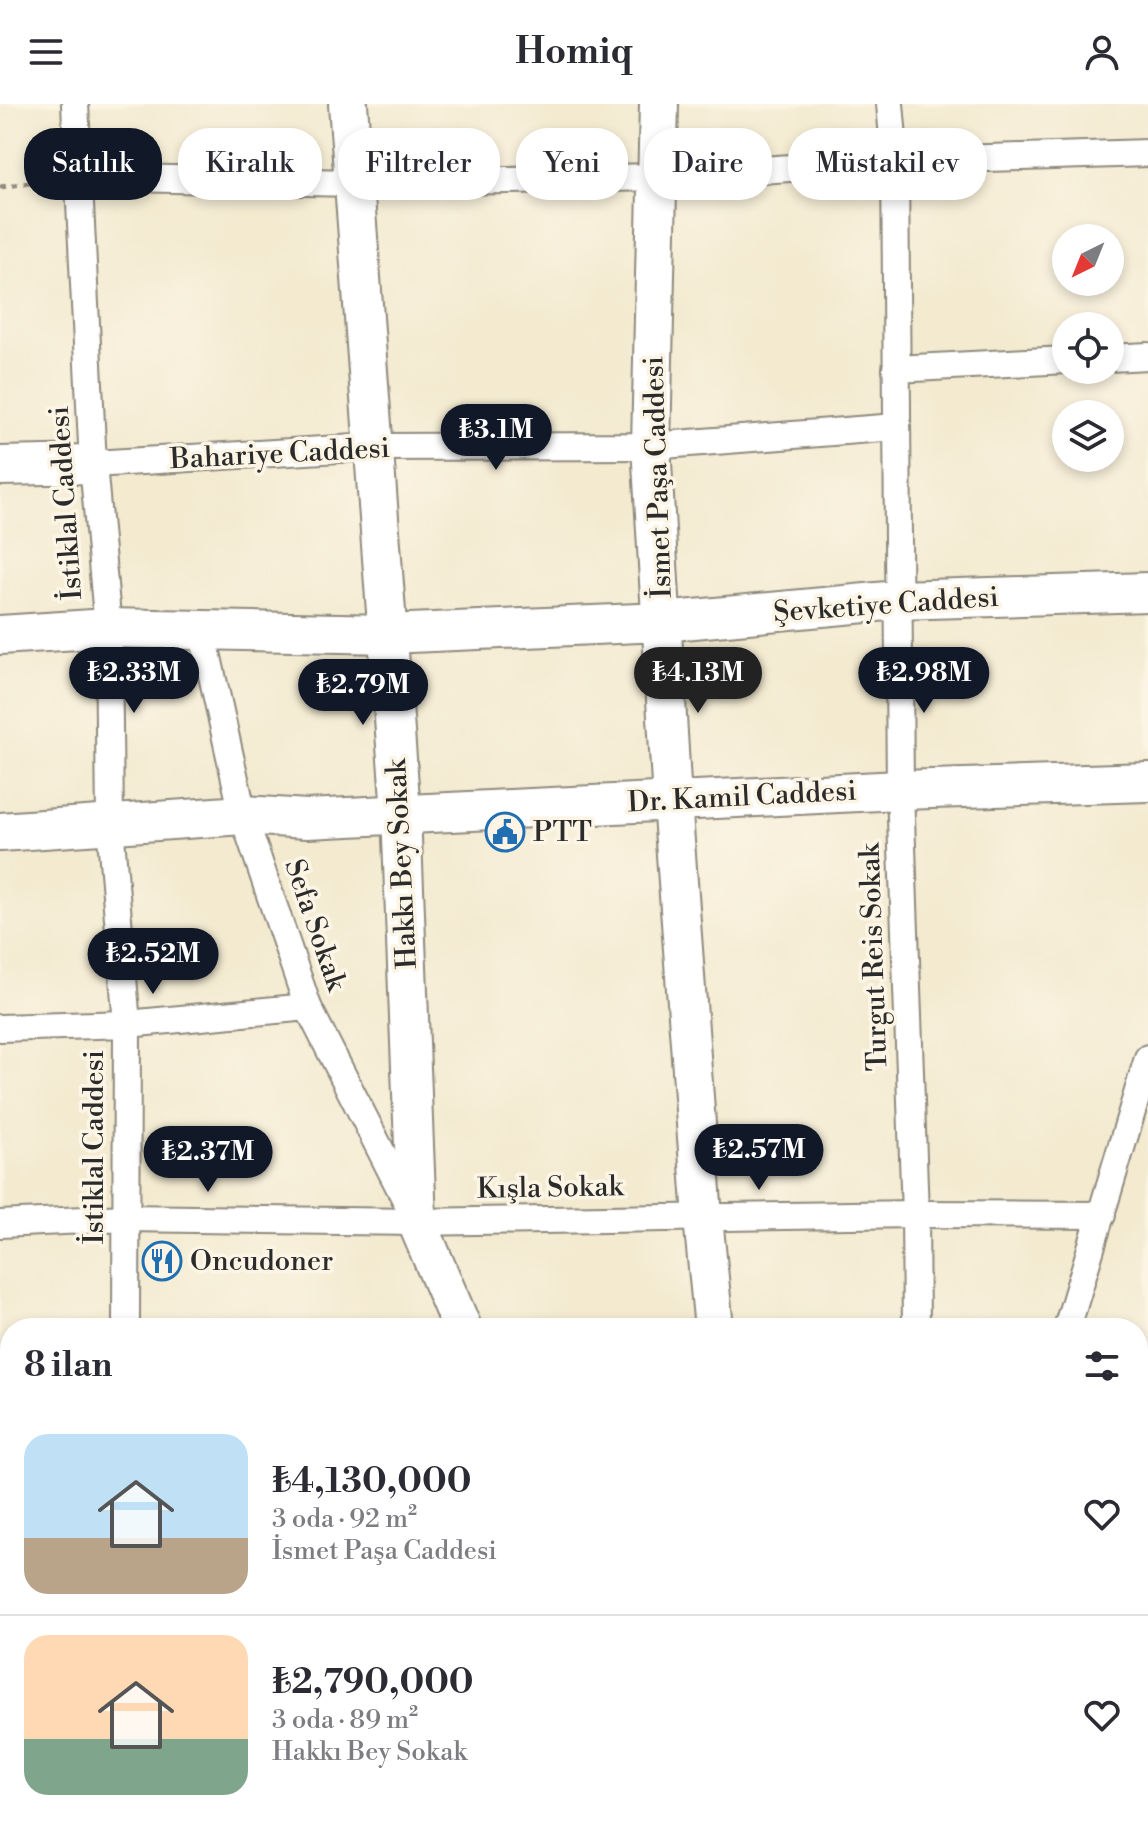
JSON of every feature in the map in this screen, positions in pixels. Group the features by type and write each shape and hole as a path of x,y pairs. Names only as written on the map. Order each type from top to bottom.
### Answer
{"street":[{"name":"İstiklal Caddesi","path":"75,104 77,128"},
{"name":"Hakkı Bey Sokak","path":"348,104 350,128"},
{"name":"İsmet Paşa Caddesi","path":"659,104 659,128"},
{"name":"Turgut Reis Sokak","path":"890,104 892,128"},
{"path":"987,158 1148,153"},
{"path":"500,180 644,177"},
{"path":"162,179 338,183"},
{"name":"İstiklal Caddesi","path":"81,200 93,464 108,628 110,825 127,1024 126,1318"},
{"name":"Hakkı Bey Sokak","path":"354,200 401,812 417,1222 458,1318"},
{"name":"İsmet Paşa Caddesi","path":"657,200 651,446 672,801 713,1318"},
{"name":"Turgut Reis Sokak","path":"895,200 900,790 916,1318"},
{"path":"1124,357 1148,356"},
{"path":"896,369 1052,361"},
{"name":"Bahariye Caddesi","path":"0,466 93,464 372,447 651,446 896,427"},
{"name":"Şevketiye Caddesi","path":"0,635 108,628 387,634 662,622 898,600 1148,592"},
{"name":"Sefa Sokak","path":"202,630 243,815 308,1007 417,1222"},
{"name":"Dr. Kamil Caddesi","path":"0,832 243,815 307,819 401,812 900,790 1148,782"},
{"path":"0,1028 127,1024 308,1007"},
{"path":"1070,1318 1148,1058"},
{"name":"Kışla Sokak","path":"0,1224 126,1218 417,1222 915,1214 1102,1215"}],"path":[{"path":"0,187 24,184"}],"place":[{"name":"PTT","path":"505,832"},
{"name":"Oncudoner","path":"162,1261"}]}
